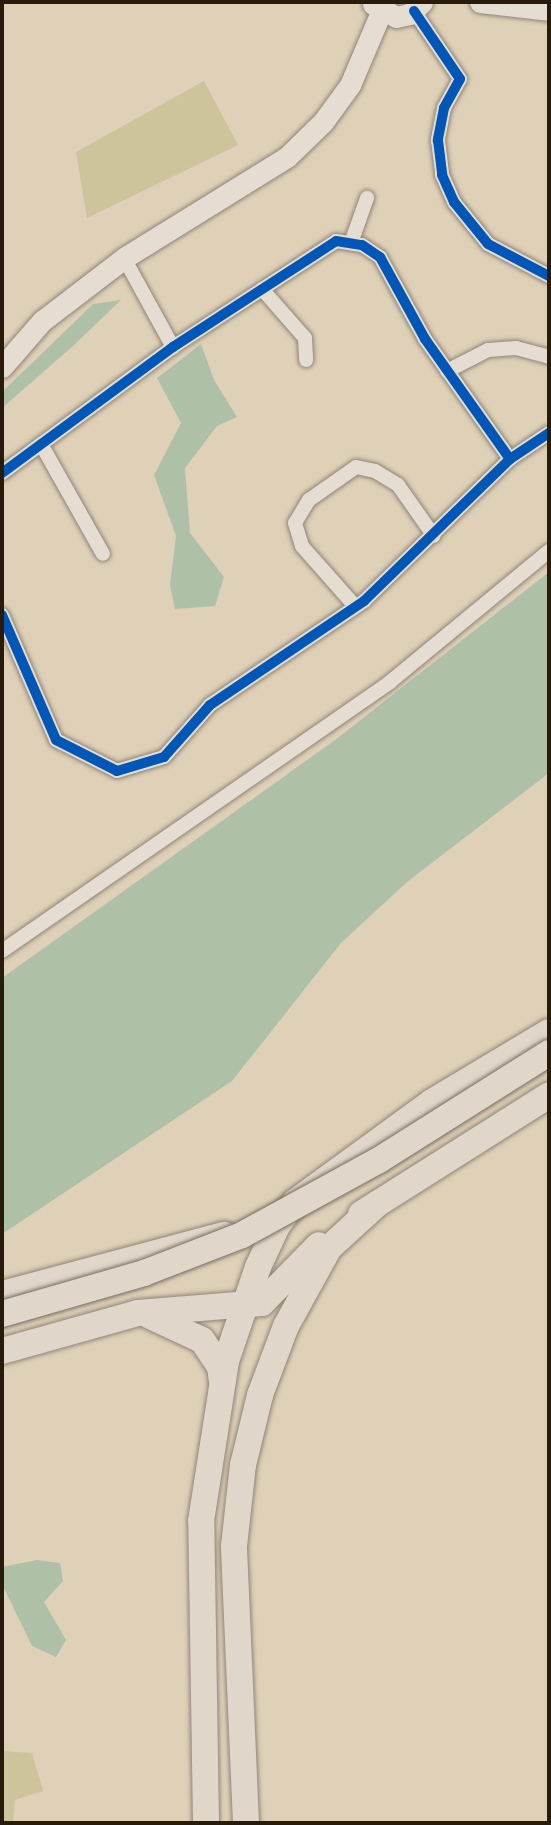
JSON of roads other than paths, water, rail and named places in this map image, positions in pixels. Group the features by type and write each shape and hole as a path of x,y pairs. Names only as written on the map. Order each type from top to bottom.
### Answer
{"highway":[{"path":"206,1823 200,1546 222,1382 245,1305 277,1226 295,1202 338,1168 432,1102 549,1032"},
{"path":"2,1314 144,1273 254,1229 368,1167 549,1053"},
{"path":"2,1332 140,1292 242,1254 324,1211 549,1071"},
{"path":"2,1351 138,1313 262,1303 338,1227 549,1096"},
{"path":"246,1823 234,1546 243,1465 260,1395 286,1326 330,1248 377,1204"},
{"path":"2,1294 195,1240 277,1226"},
{"path":"138,1313 164,1319 202,1340 220,1367 222,1382"}],"street":[{"path":"480,2 549,9"},
{"path":"2,367 41,321 124,258 241,190 314,131 350,85 377,7 396,17 420,4 460,79 444,107 438,140 442,175 454,202 488,244 549,276"},
{"path":"351,243 367,198"},
{"path":"2,473 173,347 336,241 351,243 380,257 447,371 510,459"},
{"path":"124,258 173,347"},
{"path":"262,289 305,338 306,360"},
{"path":"447,371 488,350 516,348 549,357"},
{"path":"2,615 56,740 117,771 164,757 210,705 355,606 434,536 510,459 549,433"},
{"path":"41,444 103,554"},
{"path":"355,606 302,545 295,523 309,500 356,467 375,471 398,485 434,536"},
{"path":"2,951 390,682 549,551"}]}
